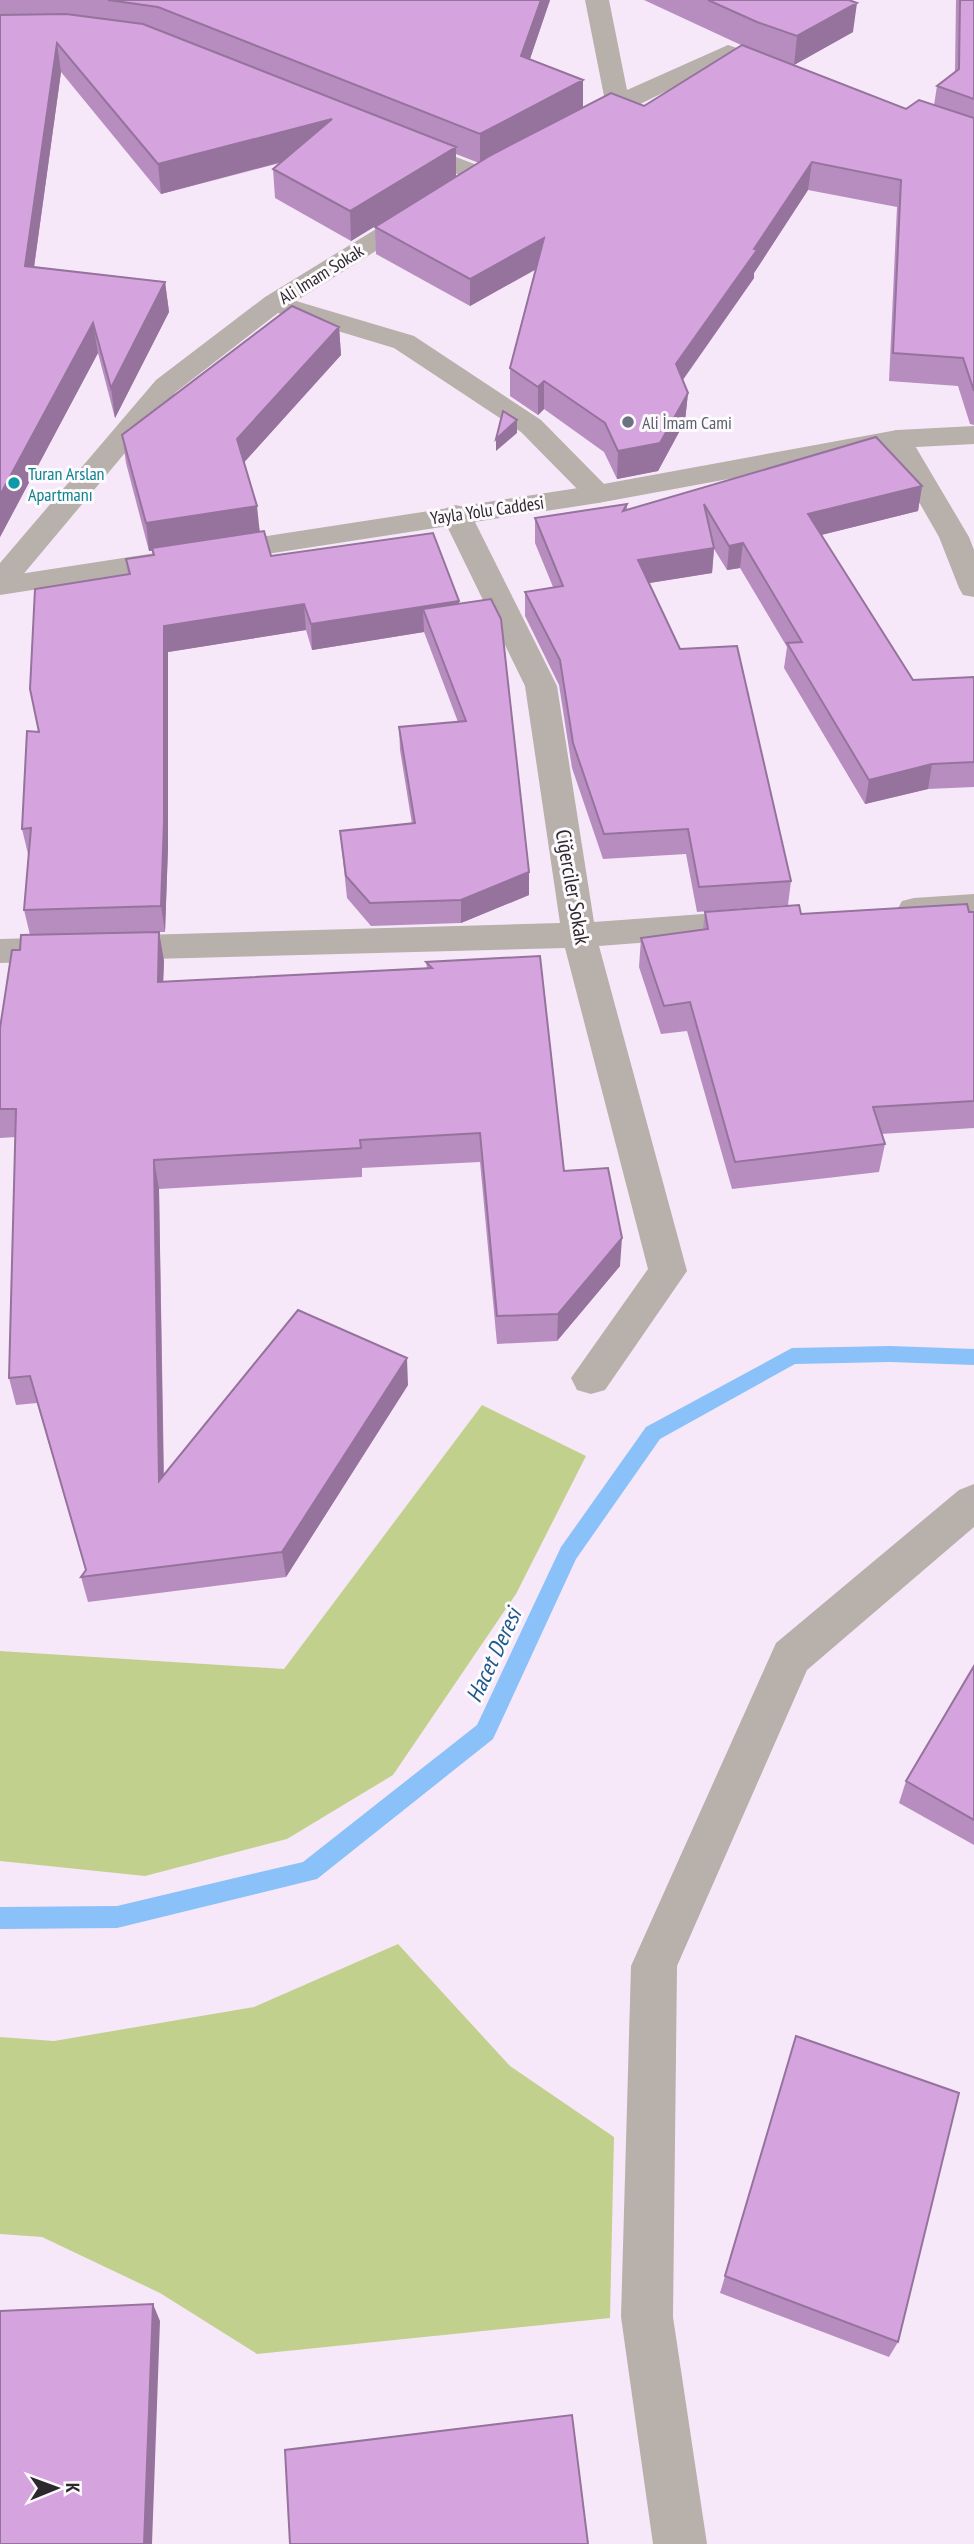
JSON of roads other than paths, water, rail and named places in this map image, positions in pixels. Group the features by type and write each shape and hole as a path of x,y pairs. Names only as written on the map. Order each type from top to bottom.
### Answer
{"street":[{"path":"594,1 618,104"},
{"path":"561,134 728,52 806,80"},
{"name":"Ali Imam Sokak","path":"0,584 166,386 274,303 493,169 393,140"},
{"path":"274,303 404,342 531,426 598,494"},
{"name":"Yayla Yolu Caddesi","path":"0,584 598,494 897,439 974,435"},
{"path":"897,439 954,537 974,588"},
{"name":"Ciğerciler Sokak","path":"456,514 541,686 579,935 668,1271 591,1378"},
{"path":"878,913 974,906"},
{"path":"0,951 579,935 783,920"},
{"path":"680,2544 647,2317 653,1966 791,1657 974,1502"}],"waterway":[{"name":"Hacet Deresi","path":"0,1918 117,1917 309,1871 485,1732 568,1553 653,1433 792,1356 890,1354 974,1357"}],"place":[{"name":"Ali İmam Cami","path":"628,422"},
{"name":"Turan Arslan Apartmanı","path":"14,483"}]}
